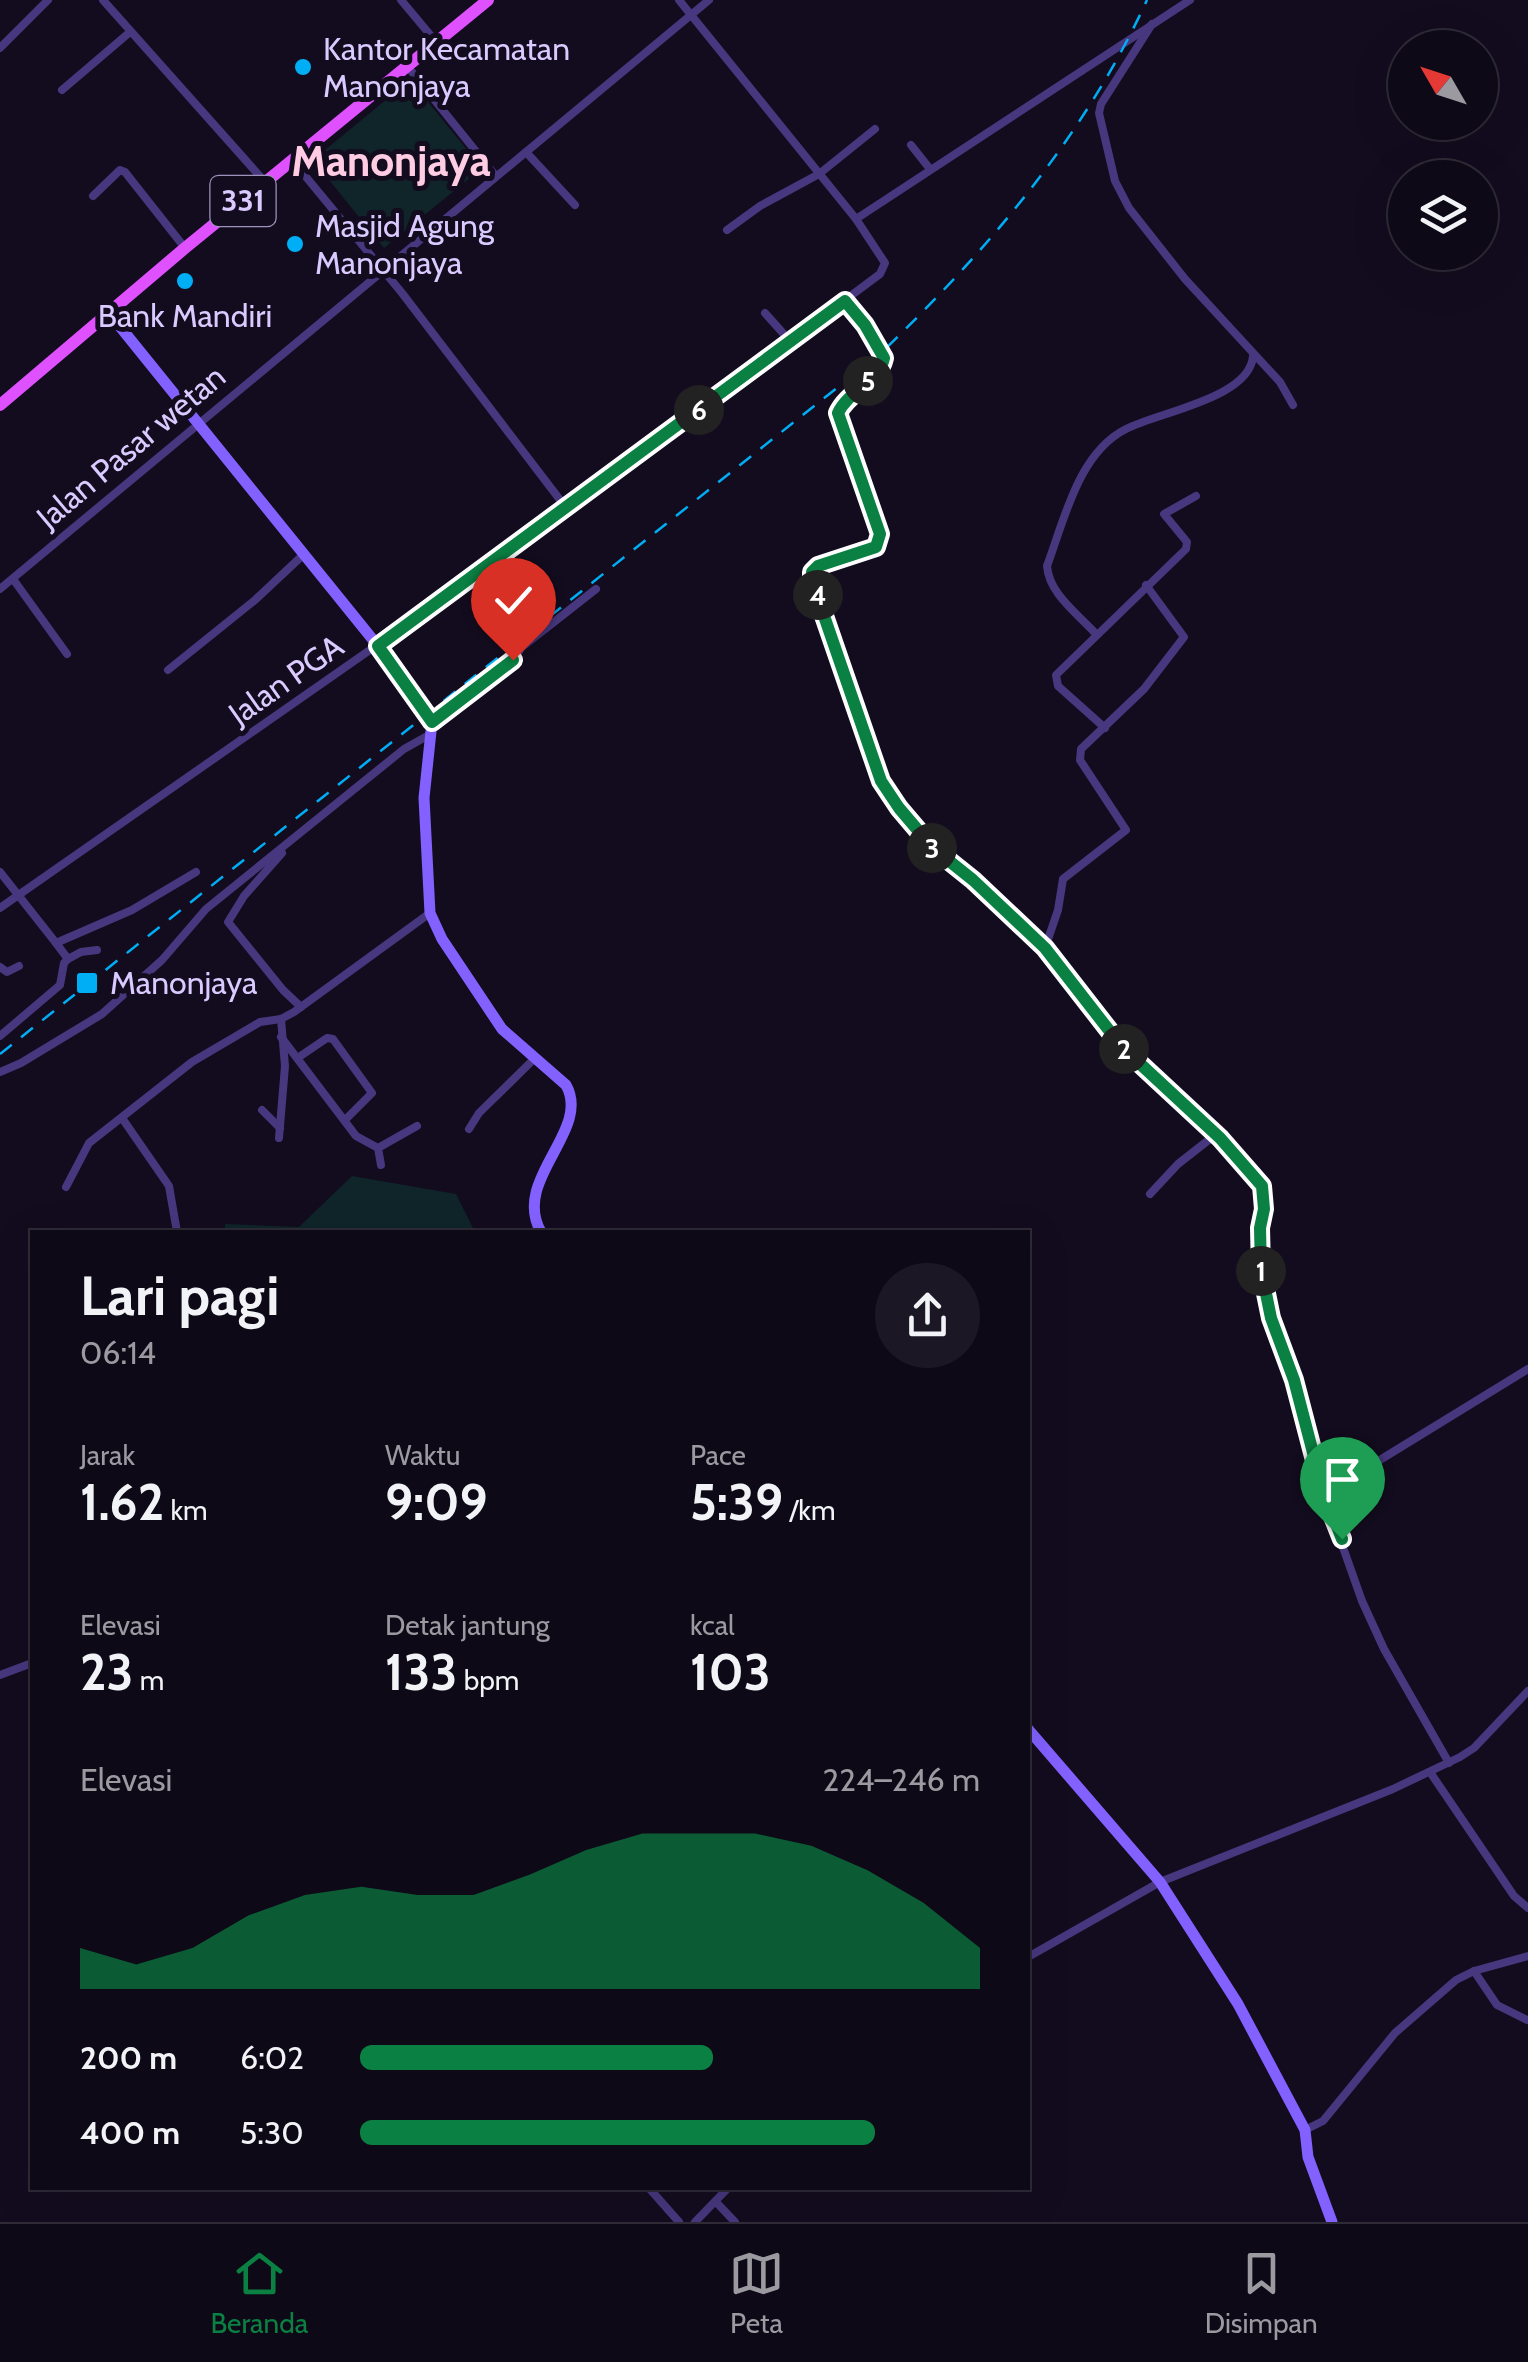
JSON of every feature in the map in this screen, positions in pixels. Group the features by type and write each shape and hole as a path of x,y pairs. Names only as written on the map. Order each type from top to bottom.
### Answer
{"main road":[{"name":"331","path":"0,406 185,248 488,0"},
{"path":"109,312 378,646 430,728 424,798 430,913 442,940 508,1036 566,1085 572,1095 570,1120 536,1192 536,1223 540,1230"},
{"path":"1030,1731 1160,1882 1238,2004 1305,2130 1308,2157 1332,2222"}],"street":[{"path":"0,48 48,0"},
{"path":"103,0 265,182"},
{"path":"401,0 437,43"},
{"path":"679,0 856,219 1190,0"},
{"name":"Jalan Pasar wetan","path":"0,589 709,0"},
{"path":"1152,24 1098,113 1115,180 1129,208 1162,251 1280,382 1293,406"},
{"path":"62,90 130,32"},
{"path":"408,67 495,175"},
{"path":"727,230 760,206 820,174 875,129"},
{"path":"912,145 930,169"},
{"path":"526,152 575,205"},
{"path":"292,160 566,509"},
{"path":"93,196 120,170 124,172 185,248"},
{"name":"Jalan PGA","path":"0,908 378,646 880,274 885,263 856,219"},
{"path":"845,301 884,358 876,375 853,392 838,413 880,534 876,547 818,566 812,572 812,581 881,781 933,848 1045,948 1122,1047 1215,1135 1262,1186 1261,1269 1271,1318 1294,1380 1323,1491 1384,1650 1450,1763"},
{"path":"765,313 790,341"},
{"path":"1096,634 1051,585 1046,566 1079,481 1097,453 1122,430 1207,399 1237,383 1252,368 1253,356"},
{"path":"1105,728 1058,686 1058,670 1188,546 1164,514 1196,496"},
{"path":"168,670 256,600 304,554"},
{"path":"14,579 67,654"},
{"path":"1045,948 1063,879 1126,830 1079,757 1083,746 1144,689 1184,637 1146,584"},
{"path":"0,1072 102,1014 162,960 206,909 596,588"},
{"path":"287,846 244,896 228,922 301,1007"},
{"path":"0,872 68,959"},
{"path":"56,943 132,910 196,872"},
{"path":"66,1188 89,1143 215,1046 260,1022 280,1019 301,1007 430,913"},
{"path":"0,1036 60,986 68,959 97,950"},
{"path":"0,967 4,972 19,966"},
{"path":"262,1110 280,1133 286,1066 280,1019"},
{"path":"281,1036 356,1136 378,1148"},
{"path":"299,1057 327,1038 333,1039 372,1094 346,1119"},
{"path":"469,1128 479,1113 534,1059"},
{"path":"122,1118 170,1186 177,1230"},
{"path":"378,1148 417,1126"},
{"path":"1150,1194 1178,1164 1215,1135"},
{"path":"378,1148 381,1165"},
{"path":"1323,1491 1528,1369"},
{"path":"0,1675 30,1664"},
{"path":"1030,1956 1160,1882 1450,1763 1474,1748 1528,1691"},
{"path":"1430,1772 1514,1896 1528,1908"},
{"path":"1305,2130 1324,2121 1395,2033 1456,1980 1474,1970 1528,1956"},
{"path":"1474,1970 1497,2006 1527,2020"},
{"path":"651,2190 679,2222"},
{"path":"695,2222 726,2190"},
{"path":"716,2202 735,2222"}],"green space":[{"path":"410,80 482,168 384,248 313,160"},
{"path":"352,1176 456,1194 474,1230 225,1230 225,1224 299,1227"}],"railway":[{"path":"0,1054 882,352 960,273 1031,188 1094,97 1147,0"}],"place":[{"name":"Kantor Kecamatan Manonjaya","path":"303,67"},
{"name":"Masjid Agung Manonjaya","path":"295,244"},
{"name":"Bank Mandiri","path":"185,281"},
{"name":"Manonjaya","path":"87,983"}],"district":[{"name":"Manonjaya","path":"391,161"}],"route":[{"path":"513,660 432,722 378,646 845,301 884,358 882,368 853,392 838,413 880,534 876,547 818,566 812,572 812,581 881,781 933,848 1045,948 1122,1047 1220,1138 1262,1186 1261,1269 1271,1318 1294,1380 1323,1491 1342,1539"}]}
